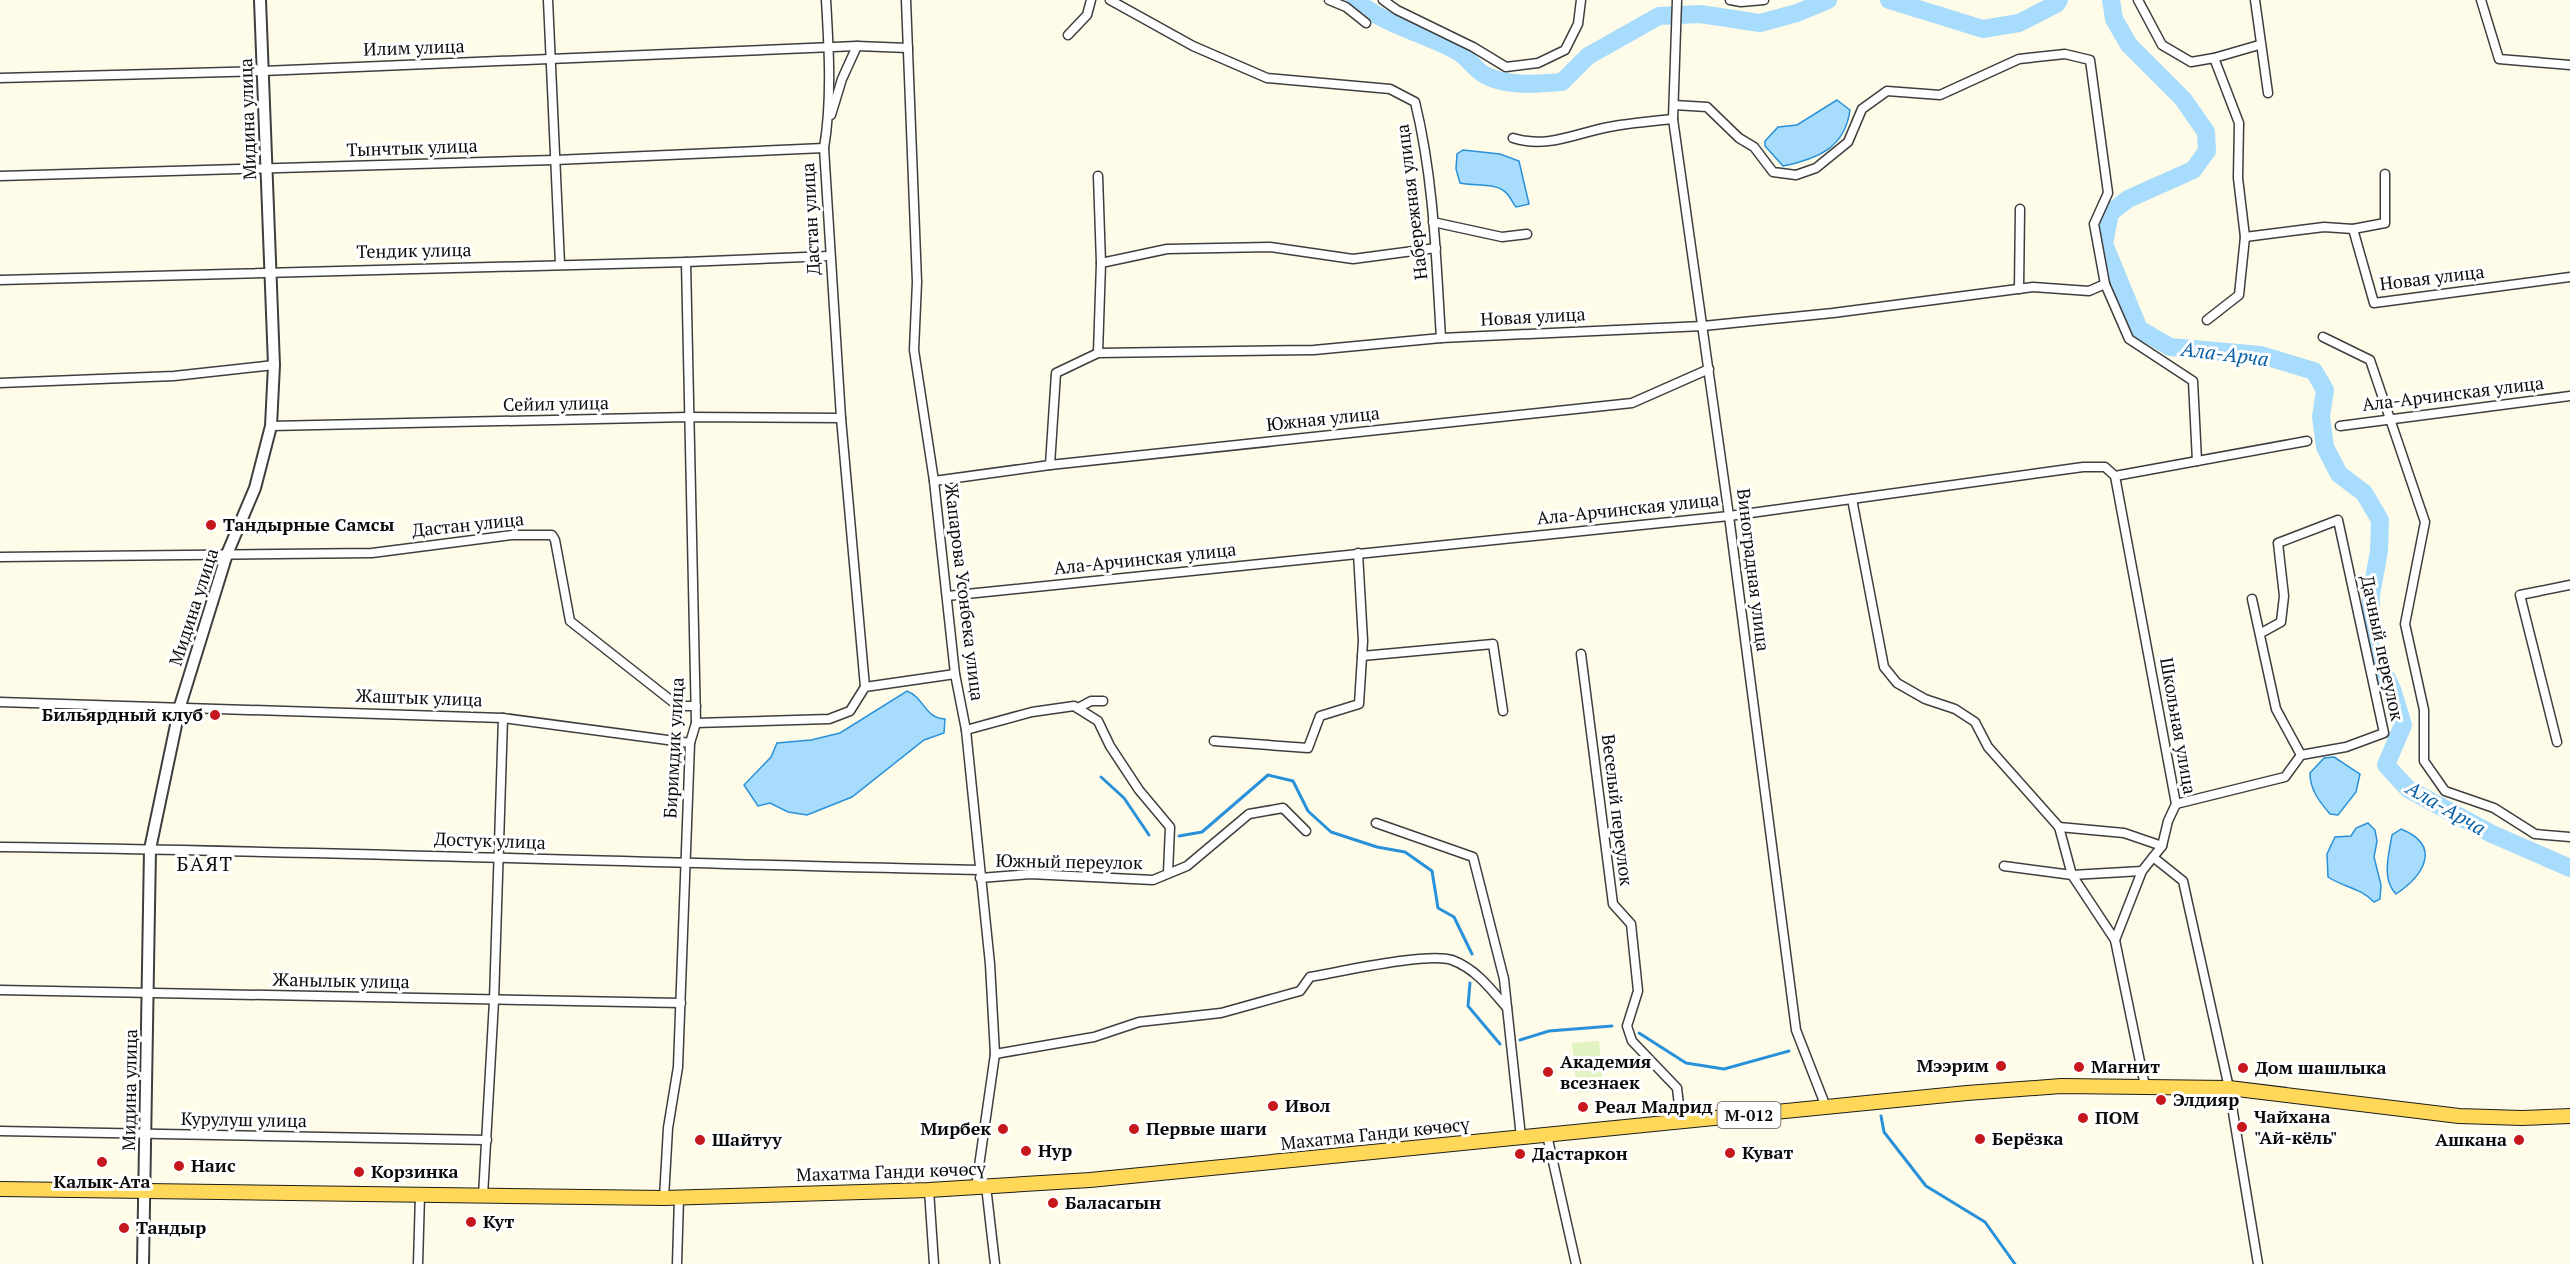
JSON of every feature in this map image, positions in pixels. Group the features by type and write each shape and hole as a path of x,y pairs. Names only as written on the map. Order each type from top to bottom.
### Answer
{"main road":[{"name":"Махатма Ганди көчөсү","path":"0,1189 664,1198 929,1190 1102,1179 2061,1086 2229,1088 2459,1116 2522,1118 2570,1116"}],"street":[{"name":"Мидина улица","path":"143,1264 150,849 180,706 227,554 255,488 271,426 274,365 260,0"},
{"path":"548,0 560,264"},
{"name":"Дастан улица","path":"826,0 829,48 827,132 824,148 830,256 841,418 865,687"},
{"name":"Жапарова Усонбека улица","path":"906,0 917,282 914,350 934,481 955,674 966,730 990,964 995,1054 981,1187 995,1264"},
{"path":"1068,35 1087,15 1091,0"},
{"name":"Набережная улица","path":"1110,0 1193,46 1267,78 1390,89 1415,102 1425,140 1436,248 1441,338"},
{"path":"1329,0 1346,7 1366,22"},
{"path":"1383,0 1397,10 1473,47 1506,67 1538,63 1565,50 1578,24 1581,0"},
{"path":"1730,0 1741,2 1762,0"},
{"path":"2138,0 2163,45 2191,63 2259,45"},
{"path":"2255,0 2259,45 2268,93"},
{"path":"2481,0 2499,59 2570,64"},
{"name":"Виноградная улица","path":"1676,3 1674,118 1796,1030 1826,1107"},
{"name":"Илим улица","path":"0,78 263,71 857,46 908,48"},
{"path":"827,132 835,97 857,46"},
{"path":"1674,105 1707,107 1739,138 1754,147 1773,172 1796,175 1816,168 1848,142 1862,109 1887,91 1940,95 2019,60 2065,54 2090,60 2108,194 2094,224 2105,284 2129,339 2193,381 2197,461"},
{"path":"2207,320 2239,295 2245,237 2238,178 2239,123 2214,58"},
{"path":"1514,138 1530,144 1580,135 1607,127 1674,118"},
{"name":"Тынчтык улица","path":"0,176 555,160 824,148"},
{"path":"2245,237 2324,227 2353,229 2385,223 2385,174"},
{"path":"1098,176 1101,263 1098,353"},
{"path":"2019,289 2020,209"},
{"path":"1433,222 1502,237 1527,234"},
{"name":"Новая улица","path":"2353,229 2374,303 2570,277"},
{"path":"1101,263 1167,249 1270,247 1353,260 1436,248"},
{"name":"Тендик улица","path":"0,280 270,271 686,262 830,256"},
{"name":"Биримдик улица","path":"664,1198 668,1128 678,1067 690,743 696,723 686,262"},
{"name":"Новая улица","path":"1050,465 1056,373 1098,353 1314,350 1441,338 1703,326 1833,313 2033,287 2090,291 2105,284"},
{"path":"2324,337 2370,360 2425,522 2405,624 2424,710 2424,761 2445,791 2494,808 2535,834 2570,837"},
{"path":"0,383 174,376 274,365"},
{"name":"Южная улица","path":"934,481 1050,465 1632,403 1709,369"},
{"name":"Ала-Арчинская улица","path":"2340,426 2570,396"},
{"name":"Сейил улица","path":"271,426 688,417 841,418"},
{"name":"Ала-Арчинская улица","path":"947,596 1729,516 2083,467 2104,467 2115,476 2307,441"},
{"name":"Школьная улица","path":"2115,476 2176,804 2168,821 2162,846 2142,871 2115,940"},
{"path":"1852,499 1884,667 1897,683 1925,699 1955,709 1975,722 1988,747 2060,827 2072,876 2115,940 2145,1086"},
{"name":"Дачный переулок","path":"2261,633 2281,622 2284,596 2278,543 2338,520 2384,733 2346,747 2301,755"},
{"name":"Дастан улица","path":"0,556 372,553 512,535 552,535 555,540 570,621 678,706 696,706"},
{"path":"1214,741 1308,748 1320,716 1359,704 1362,656 1361,580 1358,553"},
{"path":"2557,742 2520,595 2570,585"},
{"path":"2176,804 2285,777 2301,755 2276,709 2253,599"},
{"path":"1362,656 1493,644 1503,711"},
{"name":"Веселый переулок","path":"1581,654 1612,904 1630,924 1638,991 1627,1026 1632,1041 1677,1088 1681,1122"},
{"path":"696,723 829,719 850,711 865,687 955,674"},
{"path":"1077,708 1091,701 1103,701"},
{"name":"Жаштык улица","path":"0,702 502,718 494,1001 483,1196"},
{"path":"966,730 1032,712 1074,706 1098,721 1110,746 1139,790 1170,827 1168,873"},
{"path":"502,718 690,743"},
{"name":"Южный переулок","path":"979,874 1153,880 1187,866 1249,814 1283,808 1306,831"},
{"path":"1376,823 1473,857 1504,979 1521,1137"},
{"path":"2060,827 2124,833 2162,846"},
{"name":"Достук улица","path":"0,847 498,857 979,874"},
{"path":"2153,857 2183,881 2229,1088 2258,1264"},
{"path":"2004,866 2072,876 2142,871"},
{"path":"995,1054 1094,1037 1139,1022 1221,1013 1300,992 1310,977 1415,960 1451,959 1479,975 1507,1008"},
{"name":"Жанылык улица","path":"0,990 681,1003"},
{"name":"Курулуш улица","path":"0,1131 487,1140"},
{"path":"1547,1135 1576,1264"},
{"path":"929,1190 934,1264"},
{"path":"418,1264 420,1195"},
{"path":"677,1264 679,1198"}],"green space":[{"path":"1599,1041 1603,1091 1577,1093 1572,1043"}],"water":[{"path":"1837,100 1850,110 1842,134 1827,150 1807,160 1783,166 1765,146 1765,141 1778,127 1797,125"},
{"path":"1463,150 1500,154 1519,161 1529,204 1516,207 1506,192 1500,188 1460,183 1456,169 1457,154"},
{"path":"907,691 918,698 928,712 945,719 944,733 924,740 852,797 807,815 788,812 770,803 758,806 744,785 771,757 777,743 811,740 840,733"},
{"path":"2334,757 2360,774 2356,792 2338,815 2330,814 2322,804 2313,790 2310,779 2310,773 2324,758"},
{"path":"2368,823 2375,830 2377,841 2374,857 2381,885 2380,899 2374,902 2358,891 2328,877 2327,854 2335,837 2351,836 2356,828"},
{"path":"2401,829 2414,836 2422,844 2425,852 2421,870 2406,887 2396,894 2391,888 2387,866 2392,835"}],"waterway":[{"name":"Ала-Арча","path":"1355,0 1392,23 1457,51 1485,75 1513,83 1533,84 1562,82 1588,56 1659,16 1700,14 1760,23 1797,13 1828,0"},
{"name":"Ала-Арча","path":"1889,0 1983,29 2019,23 2056,4 2059,0"},
{"name":"Ала-Арча","path":"2111,0 2114,19 2129,45 2183,99 2206,132 2207,151 2193,170 2128,199 2110,213 2104,244 2139,329 2170,347 2261,355 2314,371 2325,390 2321,417 2325,447 2339,474 2364,493 2380,520 2379,551 2371,595 2370,645 2392,689 2403,725 2386,765 2408,789 2492,834 2570,868"},
{"path":"1179,836 1202,832 1268,775 1293,781 1308,811 1331,832 1377,847 1405,852 1432,871 1438,908 1454,917 1472,954"},
{"path":"1101,777 1124,798 1149,835"},
{"path":"1470,983 1468,1006 1500,1044"},
{"path":"1520,1040 1549,1031 1612,1026"},
{"path":"1639,1033 1686,1063 1724,1069 1789,1051"},
{"path":"1881,1116 1884,1132 1926,1186 1985,1222 2015,1264"}],"place":[{"name":"Тандырные Самсы","path":"211,525"},
{"name":"Бильярдный клуб","path":"215,715"},
{"name":"Мээрим","path":"2001,1066"},
{"name":"Магнит","path":"2079,1067"},
{"name":"Дом шашлыка","path":"2243,1068"},
{"name":"Академия всезнаек","path":"1548,1072"},
{"name":"Элдияр","path":"2161,1100"},
{"name":"Ивол","path":"1273,1106"},
{"name":"Реал Мадрид","path":"1583,1107"},
{"name":"ПОМ","path":"2083,1118"},
{"name":"Чайхана \"Ай-кёль\"","path":"2242,1127"},
{"name":"Мирбек","path":"1003,1129"},
{"name":"Первые шаги","path":"1134,1129"},
{"name":"Берёзка","path":"1980,1139"},
{"name":"Шайтуу","path":"700,1140"},
{"name":"Ашкана","path":"2519,1140"},
{"name":"Нур","path":"1026,1151"},
{"name":"Куват","path":"1730,1153"},
{"name":"Дастаркон","path":"1520,1154"},
{"name":"Калык-Ата","path":"102,1162"},
{"name":"Наис","path":"179,1166"},
{"name":"Корзинка","path":"359,1172"},
{"name":"Баласагын","path":"1053,1203"},
{"name":"Кут","path":"471,1222"},
{"name":"Тандыр","path":"124,1228"}],"district":[{"name":"БАЯТ","path":"205,864"}]}
